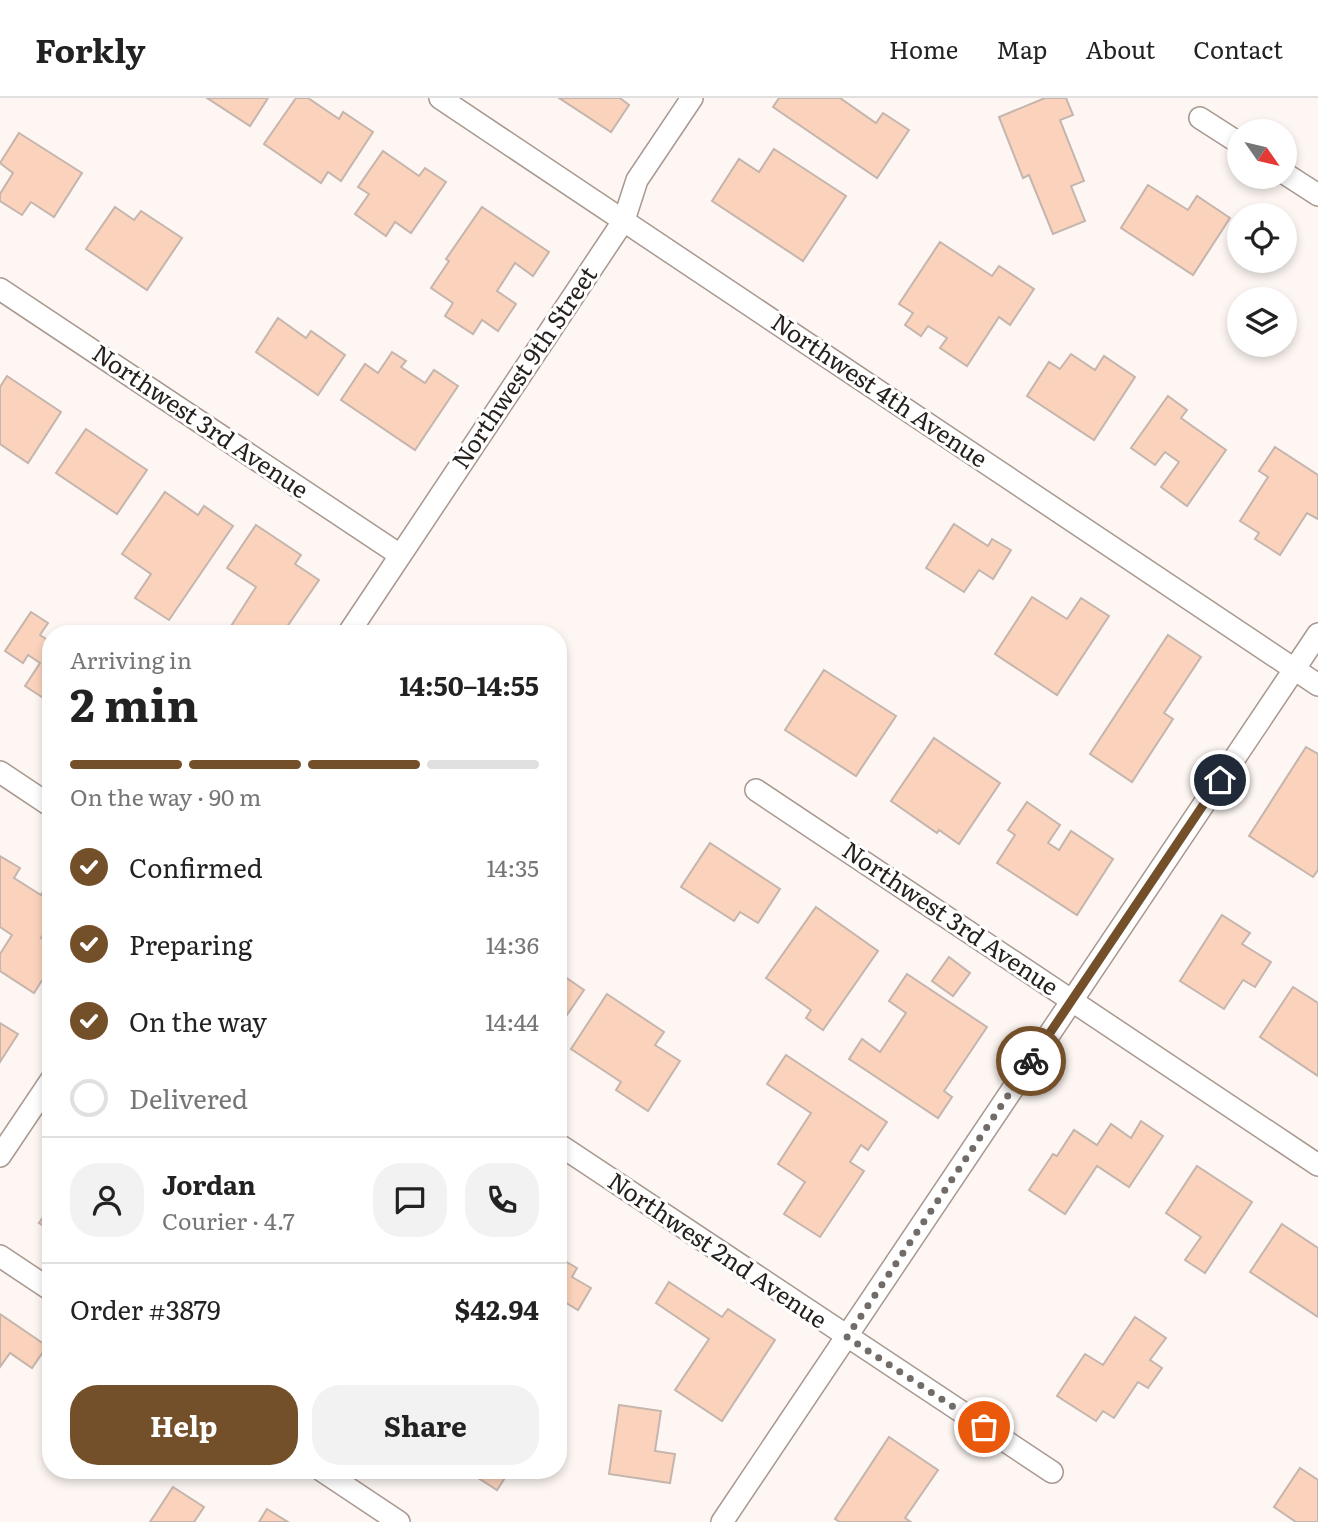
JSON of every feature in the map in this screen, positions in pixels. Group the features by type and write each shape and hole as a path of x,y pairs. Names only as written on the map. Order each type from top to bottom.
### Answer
{"street":[{"name":"Northwest 4th Avenue","path":"440,98 1318,685"},
{"name":"Northwest 9th Street","path":"354,625 624,220 637,180 692,98"},
{"path":"1200,118 1227,135"},
{"path":"1297,181 1318,195"},
{"name":"Northwest 3rd Avenue","path":"0,289 400,555"},
{"path":"722,1522 1318,634"},
{"path":"0,772 42,800"},
{"name":"Northwest 3rd Avenue","path":"756,790 1318,1165"},
{"path":"0,1156 42,1093"},
{"name":"Northwest 2nd Avenue","path":"567,1150 1052,1472"},
{"path":"0,1256 42,1284"},
{"path":"334,1479 399,1522"}],"building":[{"path":"207,98 268,98 250,126"},
{"path":"296,98 308,98 339,119 343,112 373,132 341,181 328,172 321,183 264,144"},
{"path":"559,98 620,98 629,105 611,132"},
{"path":"779,98 840,98 876,123 883,113 909,130 877,178 773,107"},
{"path":"1045,98 1066,98 1073,115 1060,120 1084,181 1071,186 1085,221 1053,234 1029,175 1023,178 999,117"},
{"path":"19,133 82,173 54,217 31,202 22,215 0,201 0,194 13,173 0,163"},
{"path":"774,149 846,196 803,261 712,201 739,159 759,172"},
{"path":"383,151 419,176 425,168 446,182 411,233 395,222 386,236 355,214 369,194 358,187"},
{"path":"1148,185 1188,210 1197,196 1227,216 1227,223 1193,275 1121,228"},
{"path":"115,207 134,220 141,211 182,238 147,290 86,249"},
{"path":"482,207 549,252 533,276 515,263 497,291 516,304 498,331 482,320 473,334 445,316 453,303 431,288 449,261 446,259"},
{"path":"940,242 992,276 999,266 1034,289 1010,325 999,317 967,366 940,348 947,338 928,326 921,336 905,325 913,313 899,304"},
{"path":"278,318 306,338 311,331 345,355 318,395 256,352"},
{"path":"392,352 406,361 401,367 425,383 434,370 458,386 415,450 341,400 365,364 378,373"},
{"path":"1071,354 1095,370 1104,356 1135,377 1094,440 1027,396 1049,362 1060,369"},
{"path":"7,376 61,412 28,463 0,444 0,387"},
{"path":"1168,396 1187,410 1181,418 1226,450 1187,506 1161,487 1179,462 1165,452 1155,465 1131,448"},
{"path":"86,429 147,470 117,514 56,473"},
{"path":"1275,447 1318,475 1318,519 1307,513 1280,555 1255,539 1259,533 1240,521 1268,477 1259,471"},
{"path":"165,492 198,515 204,506 233,526 169,620 135,598 151,574 122,554"},
{"path":"954,524 988,546 992,539 1011,550 993,579 979,570 964,592 926,568"},
{"path":"256,525 301,555 295,564 319,580 288,625 232,625 256,587 227,568"},
{"path":"1032,597 1067,619 1081,598 1109,616 1057,695 995,654"},
{"path":"31,612 48,623 42,625 40,635 42,697 25,686 40,663 28,655 23,663 5,651"},
{"path":"1168,635 1201,657 1164,713 1173,719 1132,782 1090,754"},
{"path":"824,670 896,716 856,776 785,730"},
{"path":"934,738 1000,783 959,844 939,830 937,833 891,801"},
{"path":"1306,747 1318,754 1318,870 1313,877 1249,836"},
{"path":"1027,802 1060,825 1048,843 1059,850 1071,831 1113,859 1077,915 997,863 1015,835 1008,830"},
{"path":"710,843 780,889 758,923 740,912 734,921 681,887"},
{"path":"0,856 20,868 14,878 42,893 42,980 34,993 0,971 0,954 12,935 0,927"},
{"path":"816,907 878,951 823,1030 806,1018 811,1010 766,978"},
{"path":"1222,915 1250,933 1242,944 1271,962 1255,987 1243,980 1224,1009 1180,981"},
{"path":"949,957 970,973 953,996 932,981"},
{"path":"907,974 987,1027 944,1091 952,1097 938,1118 849,1059 862,1039 880,1052 906,1013 889,1001"},
{"path":"567,978 584,990 567,1015"},
{"path":"1293,987 1318,1003 1318,1076 1260,1037"},
{"path":"607,994 664,1032 655,1045 680,1061 648,1111 616,1090 621,1082 571,1049"},
{"path":"0,1023 18,1034 0,1062"},
{"path":"786,1055 887,1122 868,1150 861,1145 850,1162 864,1171 820,1237 784,1214 805,1182 778,1164 811,1113 767,1084"},
{"path":"1141,1121 1163,1136 1129,1187 1097,1166 1065,1214 1029,1190 1053,1154 1057,1156 1074,1130 1097,1145 1111,1124 1131,1138"},
{"path":"1197,1166 1252,1202 1205,1273 1185,1260 1201,1237 1166,1213"},
{"path":"1282,1224 1318,1248 1318,1317 1250,1272"},
{"path":"567,1262 577,1268 572,1277 591,1288 578,1310 567,1303"},
{"path":"669,1282 722,1317 728,1309 775,1340 722,1421 675,1390 709,1339 656,1303"},
{"path":"0,1314 42,1343 42,1353 32,1368 10,1353 0,1367"},
{"path":"1135,1317 1166,1338 1150,1360 1162,1368 1148,1388 1138,1382 1114,1418 1103,1411 1096,1421 1057,1396 1085,1354 1103,1365"},
{"path":"619,1405 661,1411 655,1451 675,1454 670,1483 609,1474"},
{"path":"889,1437 938,1470 905,1518 911,1522 840,1522 835,1519"},
{"path":"1300,1468 1318,1480 1318,1522 1296,1522 1274,1507"},
{"path":"480,1479 504,1479 497,1490"},
{"path":"173,1487 204,1507 194,1522 150,1522"},
{"path":"267,1509 288,1522 259,1522"}],"way so far":[{"path":"984,1427 847,1337 1031,1061"}],"route":[{"path":"1031,1061 1220,780"}]}
